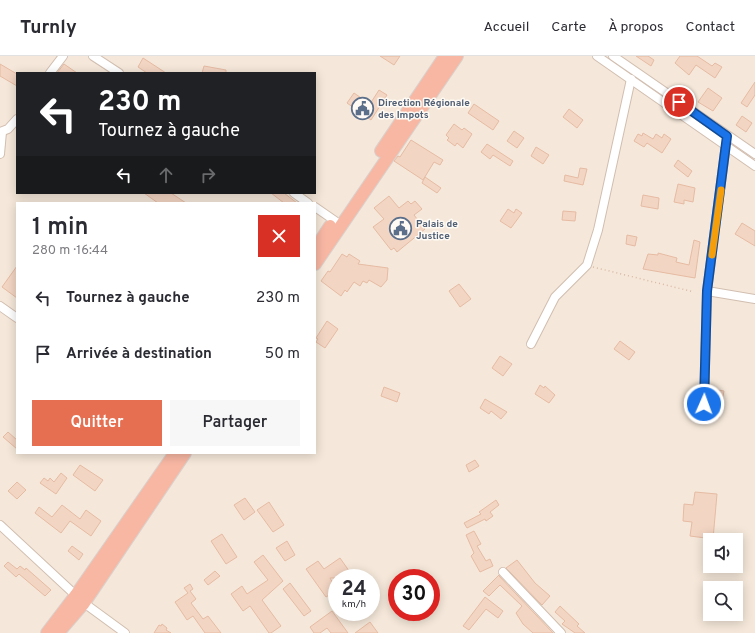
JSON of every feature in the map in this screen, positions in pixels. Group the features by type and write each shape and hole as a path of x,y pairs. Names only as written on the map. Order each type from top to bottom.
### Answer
{"highway":[{"path":"316,262 337,223 446,56"},
{"path":"369,176 457,56"},
{"path":"316,247 337,223"},
{"path":"58,633 173,454"},
{"path":"47,633 80,599 184,454"}],"street":[{"path":"51,72 63,56"},
{"path":"93,56 117,72"},
{"path":"597,56 726,148 755,166"},
{"path":"613,56 755,154"},
{"path":"531,344 555,297 587,265 607,195 630,79"},
{"path":"0,154 1,132 16,120"},
{"path":"704,404 707,291 727,136"},
{"path":"295,194 307,202"},
{"path":"316,209 337,223"},
{"path":"707,291 755,299"},
{"path":"0,305 16,317"},
{"path":"0,525 80,599 125,633"},
{"path":"504,572 561,633"}],"path":[{"path":"587,265 694,292"}],"shaded area":[{"path":"0,56 755,56 755,633 0,633"}],"building":[{"path":"380,56 400,56 394,65"},
{"path":"636,56 648,56 654,60 651,66"},
{"path":"680,56 697,56 712,66 715,63 722,67 715,78 696,65 689,75 675,63"},
{"path":"143,58 164,72 146,72 138,67"},
{"path":"0,64 16,73 16,85 0,76"},
{"path":"64,64 76,72 58,72"},
{"path":"204,66 226,70 226,72 202,72"},
{"path":"755,82 755,95 747,107 741,103"},
{"path":"708,88 722,98 713,111 698,102"},
{"path":"379,90 387,95 371,120 347,103 354,93 370,104"},
{"path":"474,104 499,121 493,130 468,113"},
{"path":"569,109 583,120 577,128 563,117"},
{"path":"742,116 752,123 746,132 736,125"},
{"path":"454,124 462,130 464,128 472,134 463,148 457,143 455,146 447,140 449,138 446,135"},
{"path":"514,131 524,138 517,148 507,141"},
{"path":"643,133 653,139 656,134 662,138 664,134 671,139 662,153 647,143 644,147 634,141 638,134 642,136"},
{"path":"411,140 443,160 440,165 434,162 423,180 394,161 398,156 400,157"},
{"path":"487,144 513,161 510,166 493,155 490,159 481,152"},
{"path":"536,147 549,155 543,164 531,156"},
{"path":"678,160 692,171 688,177 674,166"},
{"path":"580,168 587,169 583,185 564,181 565,175 578,178"},
{"path":"425,177 441,188 437,193 422,183"},
{"path":"678,184 695,188 693,202 684,200 684,204 674,202"},
{"path":"145,194 172,194 184,202 157,202"},
{"path":"272,194 285,194 296,202 283,202"},
{"path":"643,195 659,198 658,209 641,206"},
{"path":"389,196 399,208 408,201 411,204 415,201 422,209 414,215 425,229 397,252 394,248 391,250 373,227 384,219 374,208"},
{"path":"508,209 514,213 516,209 522,213 511,228 500,221"},
{"path":"563,211 576,212 575,221 562,220"},
{"path":"742,223 755,231 755,246 735,234"},
{"path":"627,235 637,237 635,246 626,244"},
{"path":"694,240 700,242 695,278 643,269 648,254 658,255 658,253 677,258 676,262 689,265"},
{"path":"342,254 347,257 349,254 360,261 358,264 388,268 387,280 381,287 369,280 367,283 363,281 360,286 354,282 347,292 345,290 341,296 321,281 328,271 330,272"},
{"path":"16,267 16,297 2,287"},
{"path":"459,284 471,299 460,307 449,291"},
{"path":"327,321 338,329 325,348 316,342 318,339 316,338"},
{"path":"620,341 635,352 629,360 614,349"},
{"path":"500,356 512,364 503,376 492,368"},
{"path":"540,385 544,388 545,386 555,395 549,403 535,394"},
{"path":"384,387 400,393 397,402 381,396"},
{"path":"712,389 724,391 719,418 707,416"},
{"path":"485,399 507,412 501,419 491,411 489,414 480,408"},
{"path":"8,432 16,439 16,448 3,437"},
{"path":"475,460 479,466 469,472 466,465"},
{"path":"80,465 103,480 95,491 73,475"},
{"path":"61,473 67,478 56,494 40,483 44,478 48,481 50,478 54,482"},
{"path":"17,482 26,490 17,499 8,491"},
{"path":"695,492 717,494 714,533 703,533 703,538 690,536 692,522 683,521 684,504 693,505"},
{"path":"245,498 255,512 244,520 234,505"},
{"path":"496,500 499,505 490,512 493,516 486,521 485,519 467,528 464,523 481,514 479,512"},
{"path":"269,502 284,525 273,532 257,510"},
{"path":"62,505 80,519 86,510 101,521 91,536 70,521 61,533 35,513 39,507 52,517"},
{"path":"474,531 481,544 477,546 486,561 490,559 493,566 480,572 471,556 474,553 466,535"},
{"path":"222,534 237,557 226,564 211,541"},
{"path":"287,541 295,555 285,561 276,548"},
{"path":"72,546 83,554 79,560 68,551"},
{"path":"263,555 283,581 262,600 281,626 271,633 269,633 250,606 243,611 231,594 242,586 247,594 268,580 254,562"},
{"path":"340,558 348,569 328,569 328,596 326,597 306,569 318,561 324,569"},
{"path":"517,560 535,583 550,596 542,605 506,568"},
{"path":"8,562 17,569 20,566 25,570 26,568 51,590 45,596 19,574 16,577 4,566"},
{"path":"215,571 220,576 208,585 204,580"},
{"path":"499,575 553,633 533,633 523,624 516,613 522,606 500,585 489,596 483,591"},
{"path":"290,583 311,611 304,616 283,589"},
{"path":"190,584 193,589 190,591 196,599 191,603 203,619 208,616 221,633 205,633 193,616 187,620 175,602 188,593 184,588"},
{"path":"485,597 503,611 498,618 486,609 469,630 463,626"},
{"path":"560,606 579,624 577,626 585,633 575,633 562,624 565,621 555,612"},
{"path":"328,614 328,621 339,621 348,633 331,633 327,628 320,633 314,633 310,627"},
{"path":"370,622 378,633 355,633"},
{"path":"162,624 167,628 166,630 171,633 154,633 159,625 161,626"}],"slow traffic":[{"path":"712,255 721,190"}],"place":[{"name":"Direction Régionale des Impots","path":"363,108"},
{"name":"Palais de Justice","path":"400,229"}],"route":[{"path":"679,102 727,136 707,291 704,404"}]}
